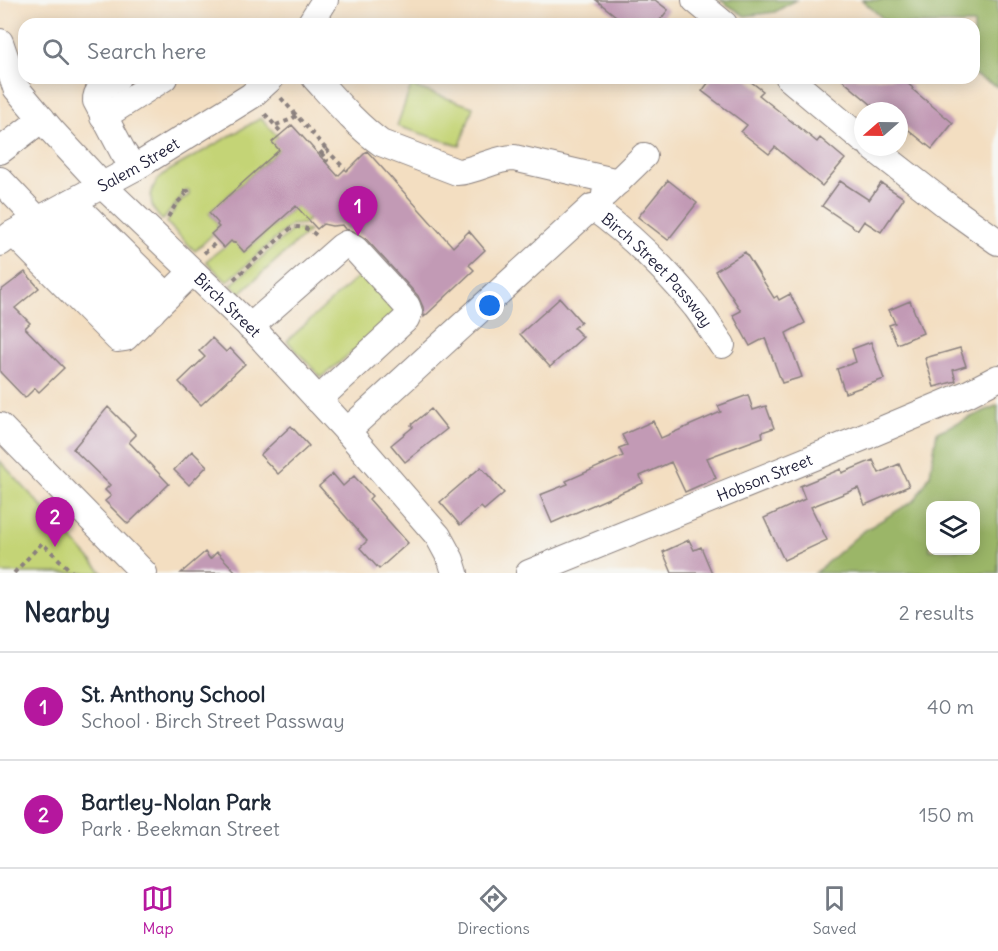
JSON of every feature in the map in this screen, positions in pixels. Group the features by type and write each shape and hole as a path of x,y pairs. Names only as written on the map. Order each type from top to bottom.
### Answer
{"street":[{"path":"314,18 325,0"},
{"path":"696,0 717,18"},
{"name":"Birch Street","path":"0,42 16,88 42,119 103,186 250,327 347,431 438,536 455,573"},
{"path":"108,84 97,92 95,97 98,107 134,168"},
{"path":"103,117 155,84"},
{"name":"Salem Street","path":"37,221 134,168 251,96 263,84"},
{"path":"321,84 381,143 457,172 464,172 504,158 514,158 618,182"},
{"path":"796,84 854,132"},
{"path":"0,151 42,119"},
{"path":"592,207 644,156"},
{"path":"884,156 998,242"},
{"path":"0,180 37,221 148,315"},
{"name":"Birch Street Passway","path":"347,431 592,207 613,222 666,273 697,308 722,345"},
{"path":"37,221 148,315"},
{"path":"250,327 334,253 346,244 352,246 407,306 409,312 406,319 318,400"},
{"path":"148,315 192,272"},
{"name":"Hobson Street","path":"529,573 869,435 969,393 998,378"},
{"path":"0,426 144,573"}],"path":[{"path":"286,103 345,169"},
{"path":"276,125 297,115"},
{"path":"268,117 280,131"},
{"path":"325,162 327,160 320,154 326,148"},
{"path":"163,226 171,210 186,194"},
{"path":"233,280 291,228 311,230 334,253"},
{"path":"212,247 218,241"},
{"path":"14,573 42,543 73,573"}],"green space":[{"path":"720,0 796,0 775,12 745,16"},
{"path":"862,0 998,0 998,87 980,78 980,18 882,18"},
{"path":"411,86 473,107 460,146 397,126"},
{"path":"261,118 278,137 279,150 209,213 219,227 195,251 167,223 176,207 189,195 189,191 185,191 162,220 151,202 152,190 165,173"},
{"path":"298,204 309,219 304,224 291,225 227,282 206,261 231,241 235,241 244,252"},
{"path":"292,230 309,231 240,293 231,285"},
{"path":"364,271 401,311 321,377 287,341"},
{"path":"998,405 998,573 815,573 862,532 915,500 930,475 937,432"},
{"path":"0,461 103,573 0,573"}],"building":[{"path":"596,0 655,0 668,10 662,18 618,18"},
{"path":"707,84 754,84 763,91 759,95 817,142 820,138 845,159 822,186 775,147 769,154 741,132 747,125 702,91"},
{"path":"847,84 908,84 953,123 932,149 908,129 908,102 868,102"},
{"path":"292,125 338,176 345,169 347,171 367,151 453,247 469,231 485,250 469,265 474,270 424,317 418,296 366,239 345,229 342,225 323,224 317,229 296,206 244,252 235,242 231,241 224,248 211,234 219,227 209,213 279,150 272,142"},
{"path":"668,180 697,203 668,240 638,217"},
{"path":"840,181 869,200 881,183 904,198 881,232 864,221 858,230 822,206"},
{"path":"745,252 774,298 777,296 779,300 790,294 805,323 786,333 802,377 782,383 765,338 750,346 733,315 741,311 715,271"},
{"path":"25,272 39,288 15,308 30,323 25,328 64,368 39,392 35,388 25,398 0,372 0,291"},
{"path":"560,298 581,322 574,328 583,337 550,367 520,334"},
{"path":"910,301 923,333 897,344 889,325 895,323 889,310"},
{"path":"212,338 226,352 230,348 245,364 201,405 179,382 205,357 199,351"},
{"path":"871,342 884,379 845,393 837,369 856,362 852,349"},
{"path":"960,348 966,366 953,370 956,381 934,387 925,358"},
{"path":"748,395 753,410 766,406 774,428 762,432 763,437 707,458 716,478 685,492 671,462 640,476 643,483 552,523 540,495 568,484 566,481 623,456 619,448 627,445 622,435 653,421 661,438 721,412 718,406"},
{"path":"108,407 136,435 129,442 169,484 128,524 105,501 111,496 105,490 110,485 73,449"},
{"path":"431,409 447,429 405,462 391,445"},
{"path":"291,426 309,446 278,474 260,455"},
{"path":"192,451 207,466 189,485 174,470"},
{"path":"873,460 879,473 899,464 909,486 865,505 858,488 811,507 827,540 784,560 764,518 805,499 800,486 841,469 842,473"},
{"path":"481,467 504,493 484,510 481,507 460,525 440,502"},
{"path":"333,474 343,486 354,476 372,496 369,499 408,543 379,569 360,548 367,541 319,486"},
{"path":"689,540 694,550 701,547 712,573 672,573 663,552"},
{"path":"205,552 210,559 217,552 237,573 181,573"}],"place":[{"name":"St. Anthony School","path":"358,236"},
{"name":"Bartley-Nolan Park","path":"55,547"}]}
